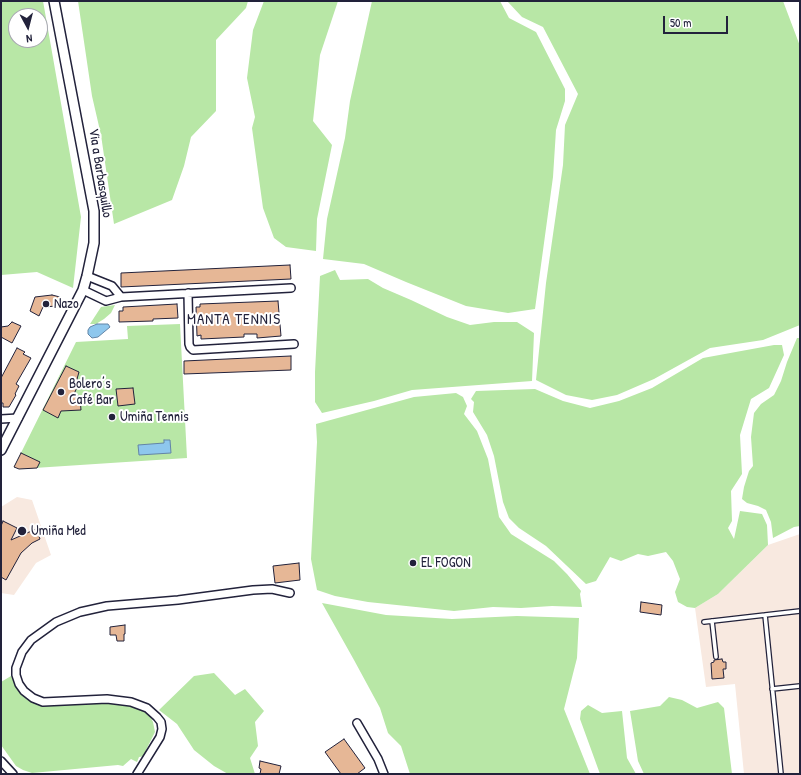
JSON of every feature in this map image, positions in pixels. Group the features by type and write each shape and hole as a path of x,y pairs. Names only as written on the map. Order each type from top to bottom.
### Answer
{"main road":[{"name":"Via a Barbasquillo","path":"1,450 83,290 94,242 94,211 54,1"}],"street":[{"path":"87,276 112,286 121,297"},
{"path":"83,290 106,301 121,297 291,288"},
{"path":"188,293 189,344 193,350 294,344"},
{"path":"1,419 18,418"},
{"path":"137,774 160,737 162,729 157,717 147,708 131,702 107,699 43,702 32,698 19,684 16,675 16,668 22,652 31,640 56,622 80,612 107,606 178,600 253,590 272,589 290,593"},
{"path":"357,723 378,759 384,774"},
{"path":"4,768 13,774"}],"lane":[{"path":"704,622 800,611"},
{"path":"765,615 781,774"},
{"path":"712,621 716,657"},
{"path":"772,689 800,686"}],"shaded area":[{"name":"Umiña Med","path":"17,497 32,500 51,555 36,563 14,595 1,593 1,507"},
{"path":"800,534 800,774 744,774 735,684 706,687 695,608 718,594 768,545"}],"green space":[{"path":"1,1 43,1 44,8 8,8 8,48 48,48 48,29 81,217 73,288 37,272 1,275"},
{"path":"78,1 248,1 246,8 216,40 216,111 191,137 184,166 172,200 114,224 101,135 92,96"},
{"path":"264,1 338,1 320,55 313,121 332,145 317,219 316,251 286,247 274,238 263,208 252,128 255,117 247,78 253,30"},
{"path":"372,1 500,1 509,18 536,32 565,89 565,101 556,130 553,177 535,309 508,313 466,306 364,264 323,259 327,219 345,138 350,101"},
{"path":"507,1 783,1 800,46 800,325 763,340 710,348 654,379 617,395 592,400 566,395 536,380 546,283 563,165 565,125 578,94 543,27 522,17"},
{"path":"335,270 340,280 368,279 383,288 447,317 470,325 494,322 517,322 534,333 532,381 412,390 374,401 322,413 315,402 320,276"},
{"path":"115,305 111,313 104,319 96,324 90,324 101,307"},
{"name":"Umiña Tennis","path":"180,324 187,458 19,469 14,467 76,342 128,339 127,326"},
{"path":"797,338 800,338 800,526 794,527 773,538 771,522 766,510 747,503 742,499 749,471 753,466 751,437 754,413 761,404 774,395 781,381"},
{"path":"774,345 782,345 784,355 769,388 751,399 740,435 742,474 731,491 732,521 728,528 734,539 740,511 762,514 767,525 768,545 718,594 695,608 687,607 678,602 675,592 680,579 673,561 666,552 648,556 638,554 621,561 610,557 596,581 586,584 546,546 519,528 509,518 503,502 494,456 487,435 473,412 474,402 471,399 476,391 535,389 563,401 590,408 619,401 652,388 703,358"},
{"path":"456,393 463,397 467,406 464,414 477,431 488,459 499,517 511,534 554,561 567,574 581,591 582,607 493,607 454,611 368,602 335,596 317,590 311,559 317,442 316,424 414,397"},
{"path":"322,603 386,615 452,619 517,616 579,618 577,658 564,709 590,774 410,774 401,746 388,733 380,708"},
{"path":"214,673 235,695 245,689 264,711 255,722 258,746 250,758 255,774 228,774 214,766 194,750 177,724 159,710 194,676"},
{"path":"11,676 23,695 32,702 45,705 106,702 116,705 129,705 142,710 150,716 155,732 146,750 145,756 139,757 137,762 131,759 123,766 118,765 32,773 16,766 1,745 1,682"},
{"path":"669,697 682,700 697,708 718,702 724,708 732,774 644,774 638,761 630,711 660,706"},
{"path":"588,705 602,713 622,711 627,758 636,774 600,774 580,719 581,711"}],"water":[{"path":"97,324 108,324 110,327 98,337 92,338 88,334 88,330 90,327"},
{"path":"164,440 170,440 171,453 139,455 138,445 164,443"}],"building":[{"path":"290,265 291,279 121,287 121,273"},
{"name":"Nazo","path":"52,295 60,297 60,302 57,306 43,307 39,316 30,311 35,297"},
{"path":"278,301 281,336 257,338 257,334 244,334 244,337 201,339 201,335 197,336 196,307 200,307 200,304"},
{"path":"177,304 178,318 153,319 153,321 119,322 119,311 123,311 123,307"},
{"path":"12,322 21,326 12,343 1,337 1,327 8,326"},
{"path":"17,348 25,352 23,354 31,358 16,384 19,386 15,394 16,395 9,407 3,407 3,403 1,403 1,378"},
{"path":"291,356 291,370 184,374 184,361"},
{"name":"Bolero’s Café Bar","path":"66,366 79,372 77,379 80,381 74,394 80,397 81,410 61,411 58,418 43,410"},
{"path":"133,388 135,404 118,406 116,389"},
{"path":"21,453 40,462 37,468 19,469 14,467"},
{"path":"3,521 17,528 11,540 36,529 40,539 32,543 21,553 6,580 1,577 1,526"},
{"path":"299,563 300,580 275,583 273,566"},
{"path":"641,602 662,605 661,615 640,612"},
{"path":"125,625 124,641 117,641 116,635 110,635 110,627"},
{"path":"722,659 723,662 726,662 726,669 723,669 724,678 712,679 711,663 714,662 714,660"},
{"path":"344,739 365,768 357,774 341,774 325,752"},
{"path":"260,761 281,766 279,774 260,774"}],"place":[{"name":"Nazo","path":"46,304"},
{"name":"Bolero’s Café Bar","path":"61,392"},
{"name":"Umiña Tennis","path":"112,417"},
{"name":"Umiña Med","path":"22,531"},
{"name":"EL FOGON","path":"413,563"}],"district":[{"name":"MANTA TENNIS","path":"234,320"}]}
